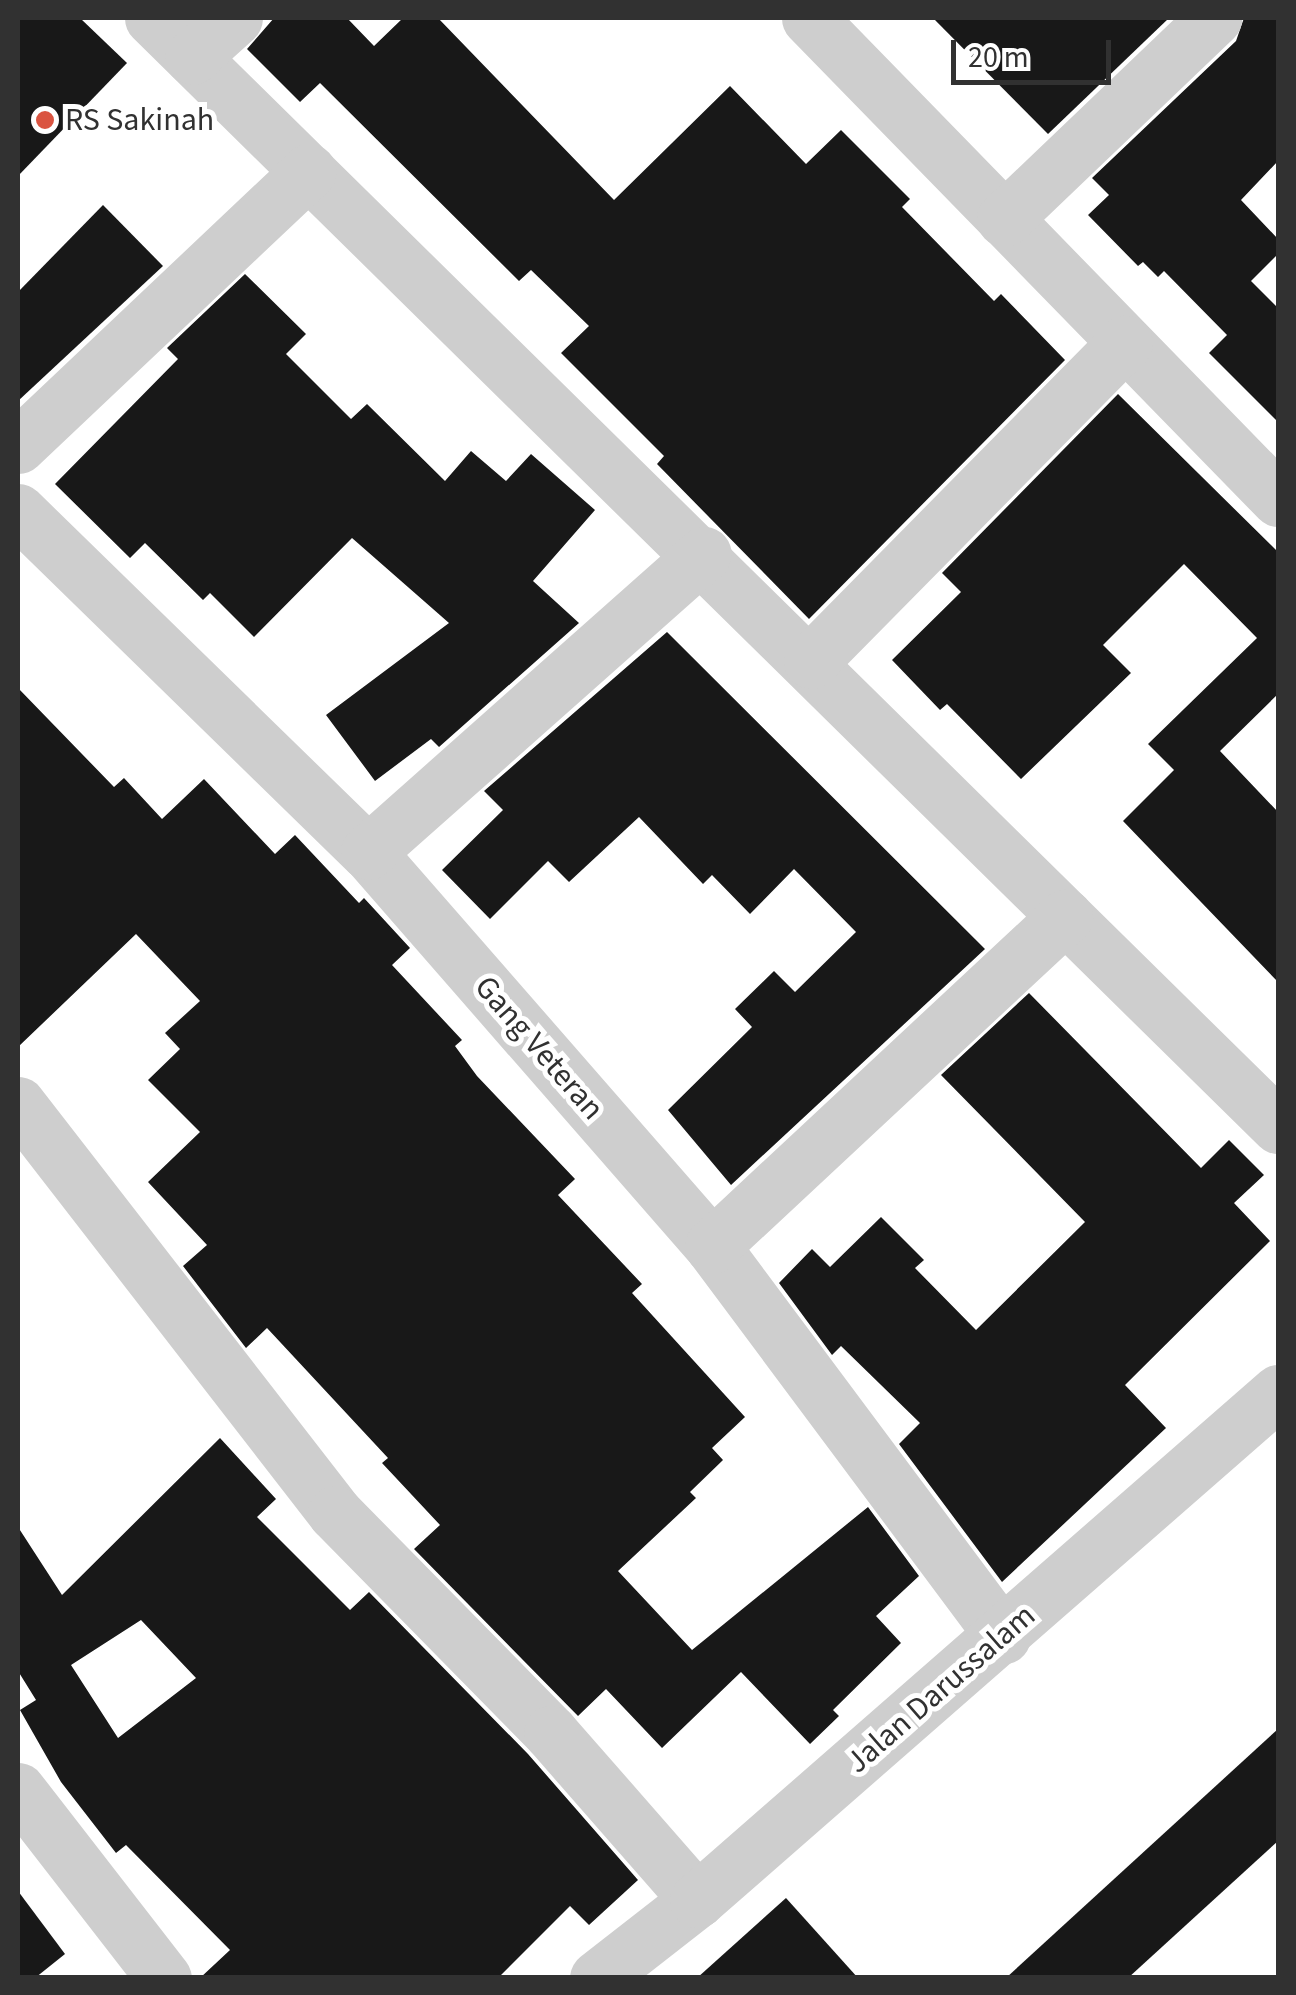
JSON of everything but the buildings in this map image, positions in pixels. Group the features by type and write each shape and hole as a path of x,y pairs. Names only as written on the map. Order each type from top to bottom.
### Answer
{"street":[{"path":"152,18 704,554 1278,1126"},
{"path":"192,58 234,18"},
{"path":"809,18 1278,499"},
{"path":"1004,218 1214,18"},
{"path":"18,446 308,171"},
{"path":"811,661 1126,343"},
{"name":"Gang Veteran","path":"18,510 368,852 712,1246 1003,1636"},
{"path":"368,852 704,554"},
{"path":"712,1246 1065,917"},
{"path":"18,1104 336,1513 551,1733 697,1900"},
{"name":"Jalan Darussalam","path":"597,1978 697,1900 1278,1392"},
{"path":"18,1790 164,1978"}],"place":[{"name":"RS Sakinah","path":"45,120"}]}
